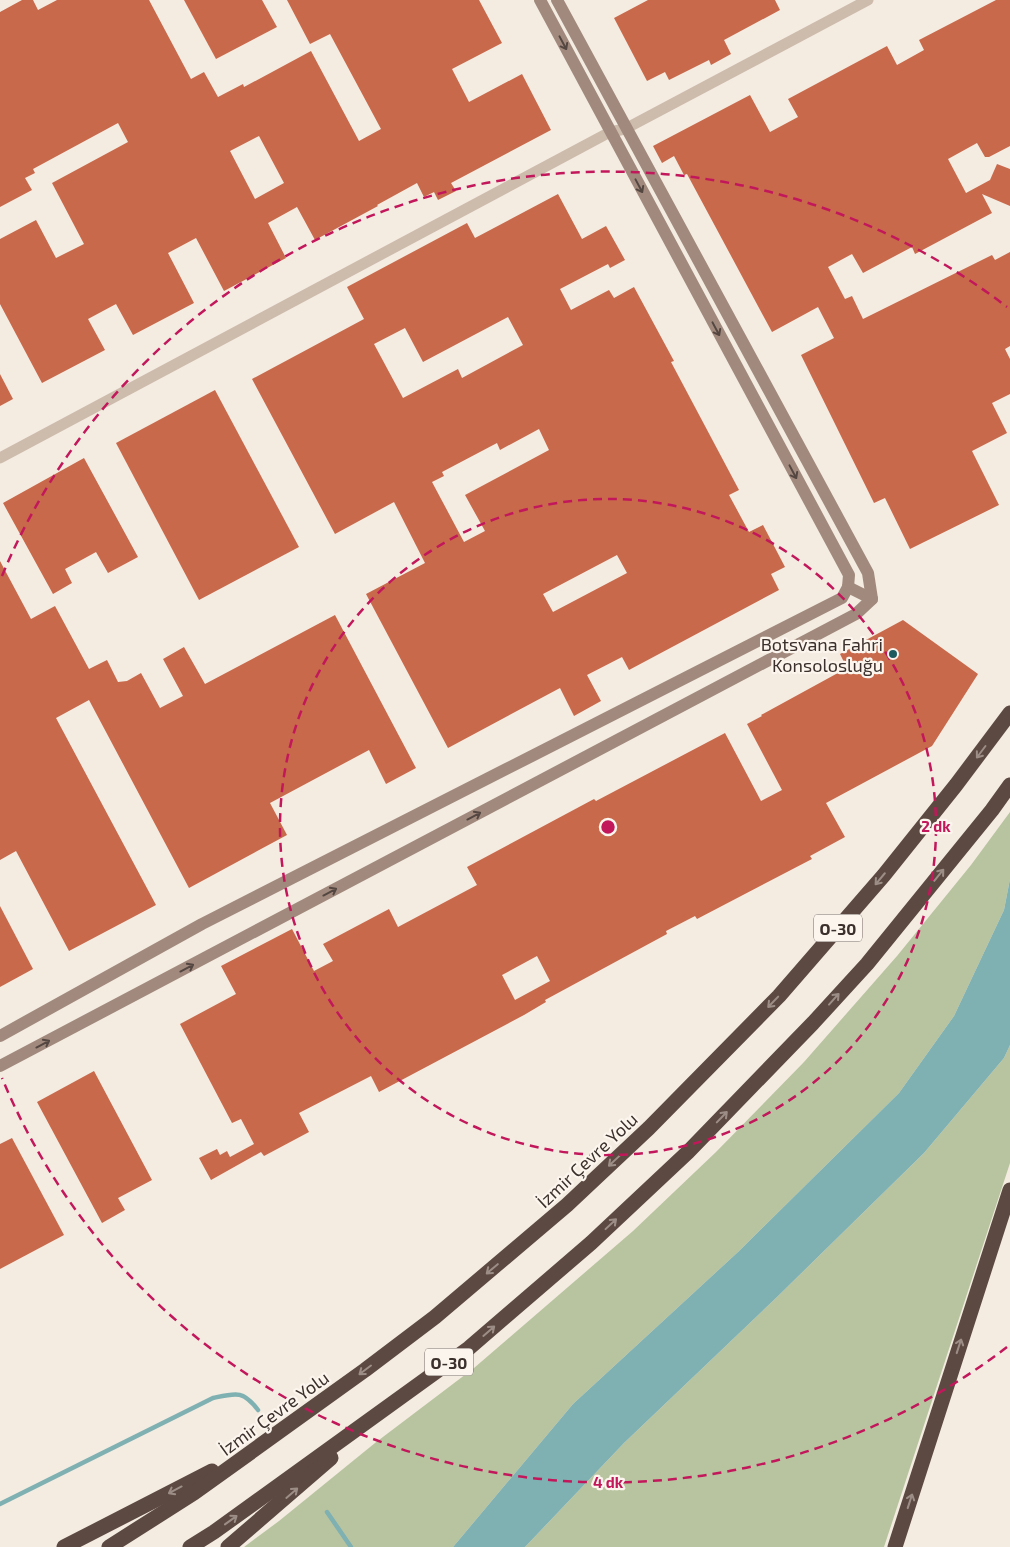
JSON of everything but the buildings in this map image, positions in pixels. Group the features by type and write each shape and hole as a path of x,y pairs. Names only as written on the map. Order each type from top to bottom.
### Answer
{"highway":[{"name":"İzmir Çevre Yolu","path":"109,1547 194,1493 265,1444 435,1317 567,1205 649,1128 778,996 884,875 956,785 1010,713"},
{"name":"O-30","path":"190,1547 214,1532 469,1348 591,1243 688,1152 813,1023 867,964 973,834 1010,785"},
{"path":"895,1547 1010,1190"},
{"path":"228,1547 400,1397"},
{"path":"64,1547 265,1444"}],"street":[{"path":"0,1036 202,924 842,598 848,587 849,575 540,0"},
{"path":"556,0 868,573 872,599"},
{"path":"0,458 610,132 626,129 868,0"},
{"path":"848,587 872,599"},
{"path":"0,1066 856,614 872,599"}],"green space":[{"path":"1010,812 1010,879 1004,910 954,1016 899,1093 738,1252 573,1404 453,1547 244,1547 375,1443 474,1368 633,1231 716,1152 804,1062 897,956 971,865"},
{"path":"1010,1045 1010,1163 884,1547 525,1547 624,1443 924,1153 1004,1058"}],"water":[{"path":"1010,879 1010,1045 1004,1058 924,1153 624,1443 525,1547 453,1547 573,1404 738,1252 899,1093 954,1016 1004,910"}],"waterway":[{"path":"0,1504 213,1398 233,1394 243,1396 258,1410"},
{"path":"327,1512 351,1547"}],"place":[{"name":"Botsvana Fahri Konsolosluğu","path":"893,654"}]}
